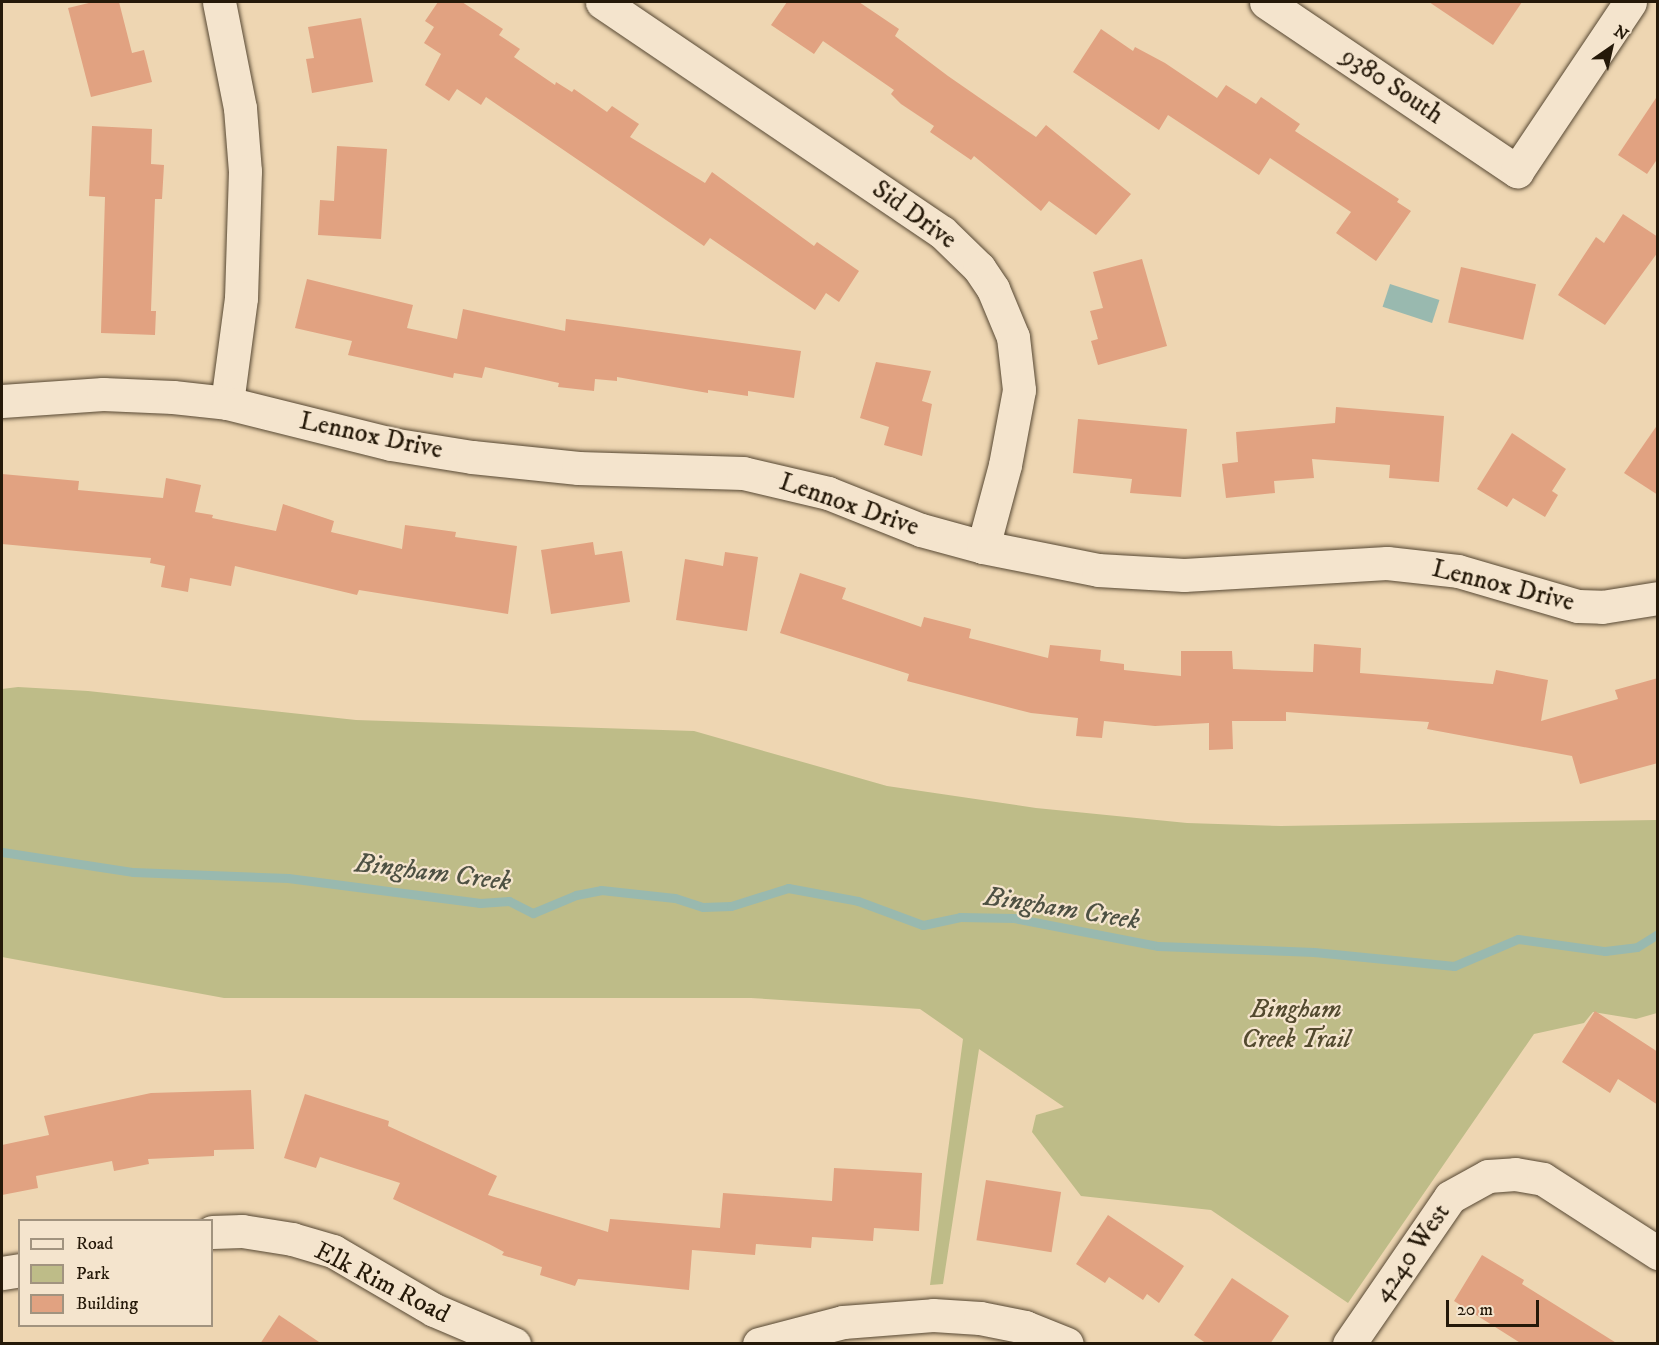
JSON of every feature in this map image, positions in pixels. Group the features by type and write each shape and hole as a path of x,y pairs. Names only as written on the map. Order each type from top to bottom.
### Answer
{"street":[{"path":"219,2 240,108 245,171 241,298 227,403"},
{"name":"Sid Drive","path":"602,2 942,232 984,275 1005,312 1013,337 1019,390 1010,445 983,548"},
{"name":"9380 South","path":"1266,2 1517,171 1630,2"},
{"name":"Lennox Drive","path":"2,401 103,394 227,403 392,444 472,457 578,468 711,470 772,478 828,493 921,530 983,548 1098,570 1184,575 1387,563 1458,571 1578,606 1602,608 1658,598"},
{"name":"4240 West","path":"1349,1344 1450,1197 1467,1184 1488,1176 1515,1174 1543,1179 1658,1252"},
{"name":"Elk Rim Road","path":"213,1232 252,1232 333,1251 434,1310 514,1344"},
{"path":"2,1274 18,1270"},
{"path":"759,1344 801,1337 886,1316 933,1316 1002,1323 1067,1344"}],"green space":[{"name":"Bingham Creek Trail","path":"18,687 88,691 356,720 694,731 887,786 1036,808 1187,823 1281,826 1657,820 1657,1013 1636,1019 1593,1012 1584,1023 1534,1034 1348,1303 1211,1210 1081,1196 1032,1132 1036,1115 1064,1107 979,1049 943,1284 930,1285 963,1039 920,1009 751,998 224,998 2,957 2,689"}],"water":[{"path":"1390,284 1439,300 1432,323 1383,307"}],"building":[{"path":"93,2 119,2 132,53 144,50 152,82 91,97 68,8"},
{"path":"438,2 462,2 503,29 499,35 520,49 514,57 555,85 556,82 572,92 574,89 607,112 612,106 639,124 630,137 705,183 712,172 814,246 817,242 859,271 839,302 826,293 815,310 710,238 704,246 486,97 481,105 457,89 449,101 425,85 441,54 424,43 434,27 425,21"},
{"path":"787,2 859,2 899,29 895,36 948,76 1036,137 1046,125 1131,194 1096,235 1049,201 1041,211 974,156 971,160 930,132 934,126 901,104 891,94 894,90 823,41 814,54 771,25"},
{"path":"1429,2 1522,2 1493,45"},
{"path":"361,18 373,82 312,93 306,59 314,58 308,27"},
{"path":"1101,29 1133,51 1135,47 1165,63 1217,98 1226,85 1256,104 1261,97 1300,124 1295,131 1399,199 1397,202 1411,211 1376,261 1336,233 1351,212 1270,158 1259,175 1168,115 1159,130 1073,72"},
{"path":"1658,95 1658,158 1647,174 1618,155"},
{"path":"92,126 152,129 151,164 164,165 162,199 155,199 151,311 156,311 155,335 101,333 105,197 89,196"},
{"path":"337,146 387,149 381,239 318,235 320,200 334,201"},
{"path":"1623,214 1658,237 1658,252 1605,325 1558,295 1596,237 1604,243"},
{"path":"1142,259 1167,346 1098,365 1091,341 1098,339 1090,311 1103,308 1093,272"},
{"path":"1461,267 1536,284 1523,340 1448,323"},
{"path":"307,279 413,305 407,328 457,339 463,309 565,331 566,319 801,351 794,398 748,391 748,396 708,390 708,393 617,377 617,381 595,379 594,391 558,387 559,383 485,367 482,378 454,373 453,378 348,355 352,341 295,328"},
{"path":"876,362 931,371 922,401 932,404 922,456 884,445 889,427 860,418"},
{"path":"1336,407 1444,416 1439,482 1389,478 1390,465 1312,459 1314,478 1274,481 1275,493 1226,498 1222,464 1238,462 1236,432 1335,423"},
{"path":"1078,419 1187,429 1181,497 1130,493 1132,479 1073,473"},
{"path":"1658,424 1658,495 1624,473"},
{"path":"1512,433 1566,469 1552,491 1558,495 1545,517 1513,498 1507,507 1477,489"},
{"path":"2,474 79,481 78,490 163,498 166,478 201,485 195,512 213,515 212,518 276,531 283,504 334,521 331,532 402,549 405,525 456,532 455,537 517,546 508,614 359,590 357,595 235,566 231,586 190,578 188,592 161,587 165,566 150,563 151,558 2,544"},
{"path":"593,542 595,555 622,551 630,602 551,614 541,550"},
{"path":"725,552 758,557 747,631 676,620 685,559 723,566"},
{"path":"800,573 846,588 842,599 921,627 924,617 971,629 969,638 1048,658 1050,645 1101,650 1100,661 1124,664 1124,670 1181,676 1181,651 1232,651 1233,669 1313,672 1314,644 1361,648 1360,673 1493,684 1496,670 1548,680 1541,721 1618,699 1615,690 1658,678 1658,763 1580,784 1572,756 1427,729 1429,722 1286,712 1286,721 1232,721 1233,749 1209,750 1209,723 1155,726 1104,721 1102,738 1076,736 1078,718 1031,713 907,681 909,674 780,633"},
{"path":"1595,1011 1658,1052 1658,1105 1618,1079 1610,1093 1562,1062"},
{"path":"251,1090 254,1149 214,1150 214,1156 148,1159 149,1164 114,1171 112,1161 36,1176 38,1188 2,1195 2,1145 49,1135 44,1116 151,1093"},
{"path":"305,1094 389,1121 388,1126 497,1176 488,1195 608,1232 610,1219 720,1228 723,1193 832,1201 834,1168 922,1173 919,1231 874,1228 873,1241 812,1237 811,1248 756,1244 755,1255 692,1250 689,1290 578,1279 575,1286 540,1275 542,1267 502,1255 504,1252 489,1244 393,1199 400,1183 320,1157 316,1168 284,1158"},
{"path":"986,1180 1061,1192 1052,1252 976,1240"},
{"path":"1108,1215 1184,1266 1159,1303 1147,1294 1143,1300 1109,1277 1105,1283 1076,1264"},
{"path":"1482,1255 1524,1280 1522,1284 1618,1344 1522,1344 1454,1301"},
{"path":"1232,1278 1289,1316 1270,1344 1207,1344 1194,1335"},
{"path":"279,1315 322,1344 260,1344"}],"waterway":[{"name":"Bingham Creek","path":"2,852 133,872 288,878 480,903 509,901 533,913 576,895 601,890 675,898 703,907 731,906 788,888 858,901 923,925 960,917 1014,918 1158,946 1314,952 1454,966 1518,939 1605,951 1637,947 1658,934"}]}
